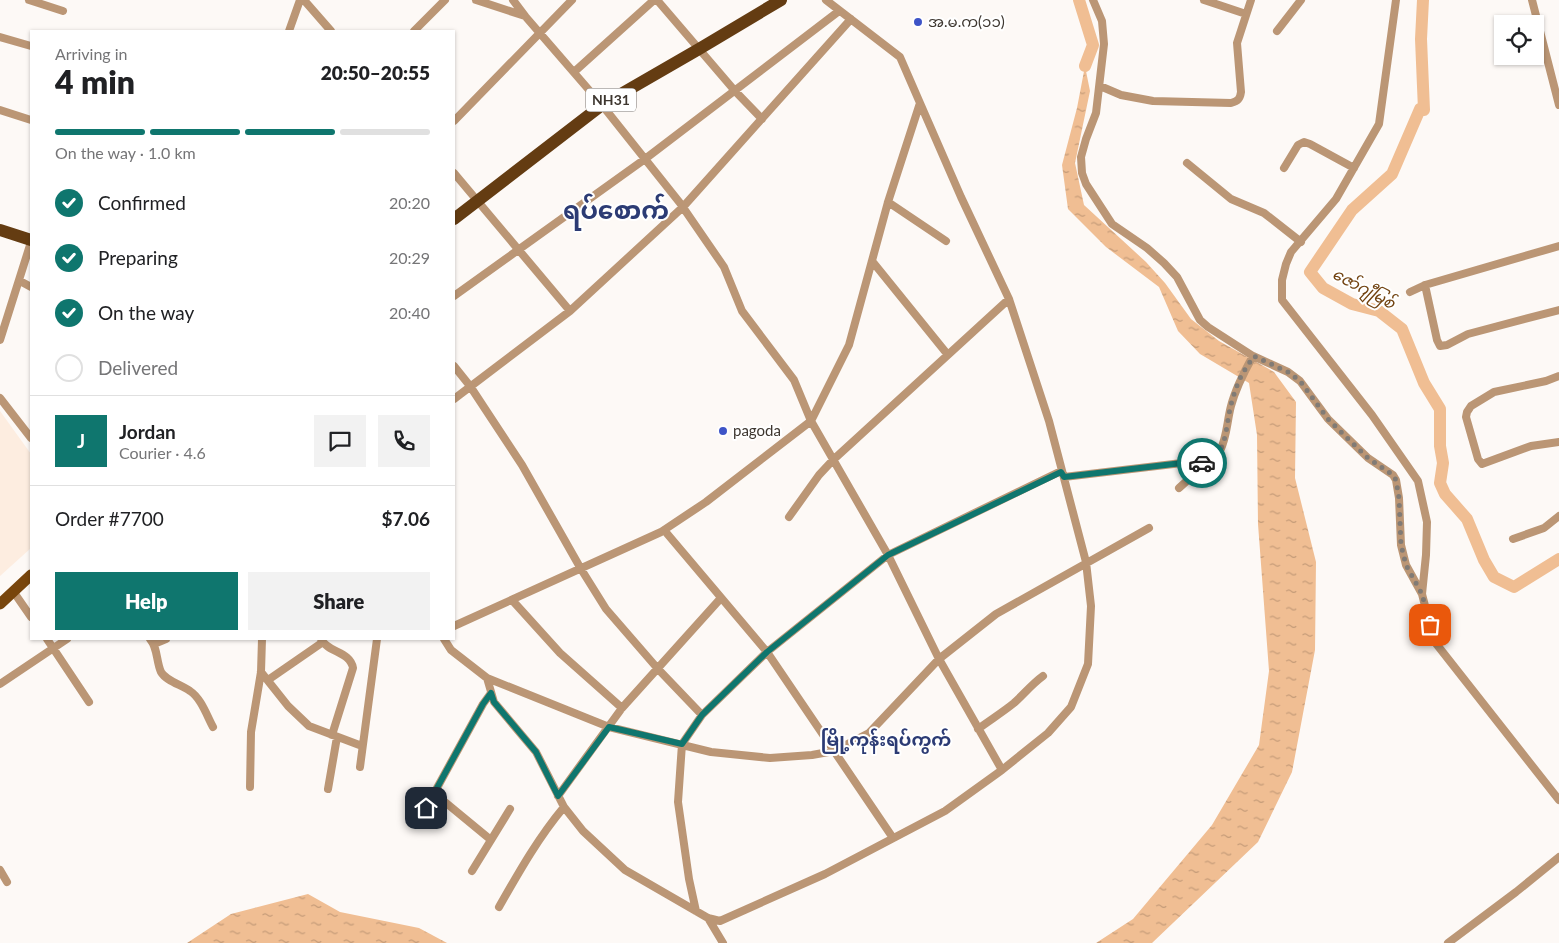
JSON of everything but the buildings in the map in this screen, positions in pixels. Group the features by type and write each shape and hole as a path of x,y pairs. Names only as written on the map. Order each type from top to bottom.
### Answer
{"highway":[{"name":"NH31","path":"455,218 602,105 699,50 780,0"},
{"path":"0,230 30,241"}],"main road":[{"path":"0,604 30,576"}],"street":[{"path":"28,0 63,11"},
{"path":"289,30 302,0 330,30"},
{"path":"415,30 445,0"},
{"path":"476,0 525,16"},
{"path":"513,0 602,105 683,207 724,267 742,311 794,380 811,421 888,555 939,660 1002,770"},
{"path":"455,120 572,0"},
{"path":"574,72 655,0 762,119"},
{"path":"488,678 494,702 536,752 564,807 583,831 625,870 708,918 720,921 825,874 945,811 1002,770 1048,733 1071,707 1088,664 1091,606 1086,562 1049,421 1009,299 961,197 900,57 826,0"},
{"path":"1093,0 1102,21 1104,44 1096,113 1081,157 1082,173 1086,184 1112,224 1147,248 1177,277 1200,320 1253,357 1288,372 1300,381 1340,432 1368,458 1393,475 1396,480 1399,498 1401,538 1406,565 1422,594 1434,641 1559,800"},
{"path":"1204,0 1246,14"},
{"path":"1100,86 1121,95 1153,101 1231,103 1237,101 1240,97 1237,43 1251,0"},
{"path":"1277,31 1300,0"},
{"path":"1396,0 1379,124 1336,199 1291,252 1282,280 1282,300 1372,416 1418,481 1427,522 1422,594"},
{"path":"1532,0 1559,105"},
{"path":"455,295 645,159 839,11"},
{"path":"455,398 570,311 683,207 851,19"},
{"path":"0,37 30,46"},
{"path":"455,626 664,530 706,502 811,421 849,345 888,202 920,103"},
{"path":"0,110 30,120"},
{"path":"1284,168 1298,146 1304,142 1354,168"},
{"path":"1187,163 1231,198 1264,213 1301,242"},
{"path":"455,174 570,311"},
{"path":"888,202 946,241"},
{"path":"0,340 30,245"},
{"path":"1410,292 1424,285 1559,246"},
{"path":"872,261 948,355"},
{"path":"20,281 30,286"},
{"path":"1424,285 1437,340 1442,347 1468,334 1559,310"},
{"path":"789,516 819,475 833,460 1009,299"},
{"path":"1179,488 1220,452 1240,379 1253,357"},
{"path":"455,367 470,386 522,465 606,609 658,669 702,715"},
{"path":"1559,376 1546,381 1494,392 1471,406 1466,418 1478,459 1482,464 1531,446 1559,442"},
{"path":"0,398 30,437"},
{"path":"696,911 689,879 678,802 682,744 702,715 767,652 888,555 1062,474 1182,463 1207,463"},
{"path":"1513,539 1544,528 1559,516"},
{"path":"445,640 451,650 488,678 609,727 711,752 770,758 812,755 834,751 869,733 939,660 996,614 1149,528"},
{"path":"664,530 767,652 892,838"},
{"path":"13,591 30,616"},
{"path":"558,796 622,708 721,598"},
{"path":"512,600 560,653 622,708"},
{"path":"48,640 89,702"},
{"path":"0,684 65,640"},
{"path":"250,787 251,732 261,672 262,640"},
{"path":"268,680 322,640 349,658 353,668 334,736 328,789"},
{"path":"360,767 377,640"},
{"path":"152,641 161,673 196,696 212,727"},
{"path":"261,672 288,706 309,726 362,746"},
{"path":"978,729 1012,704 1026,692 1032,683 1043,676"},
{"path":"426,808 483,704 491,693"},
{"path":"434,793 491,840"},
{"path":"499,907 522,865 547,827 564,807"},
{"path":"472,871 510,809"},
{"path":"1448,943 1559,857"},
{"path":"0,870 7,882"},
{"path":"708,918 723,943"}],"shaded area":[{"path":"0,411 30,453 30,549 0,576"}],"water":[{"path":"1085,66 1090,91 1075,163 1084,205 1146,262 1165,283 1191,319 1219,341 1274,372 1296,402 1295,478 1316,562 1315,650 1292,772 1258,842 1152,943 1096,943 1133,919 1212,825 1259,745 1269,671 1258,524 1257,435 1249,383 1200,354 1178,331 1159,287 1106,247 1068,209 1062,165 1077,108"},
{"path":"308,894 340,912 419,928 447,943 187,943 231,914"}],"waterway":[{"path":"1079,0 1093,45 1085,66"},
{"name":"ဇော်ဂျီမြစ်","path":"1423,0 1421,39 1424,110 1420,109 1392,174 1352,210 1310,272 1323,288 1352,304 1379,311 1402,329 1424,383 1440,409 1440,446 1443,463 1440,483 1445,494 1467,519 1484,560 1494,577 1514,587 1559,559"}],"way so far":[{"path":"1202,463 1207,463 1220,452 1238,384 1254,356 1288,372 1300,381 1328,419 1338,429 1368,458 1393,475 1396,480 1399,498 1401,545 1406,565 1422,594 1430,625"}],"place":[{"name":"အ.မ.က(၁၁)","path":"918,22"},
{"name":"pagoda","path":"723,431"}],"district":[{"name":"ရပ်စောက်","path":"616,210"},
{"name":"မြို့ကုန်းရပ်ကွက်","path":"886,740"}],"route":[{"path":"426,808 483,704 491,693 494,702 536,752 558,796 609,727 682,744 702,715 767,652 888,555 1061,472 1064,477 1182,463 1202,463"}]}
